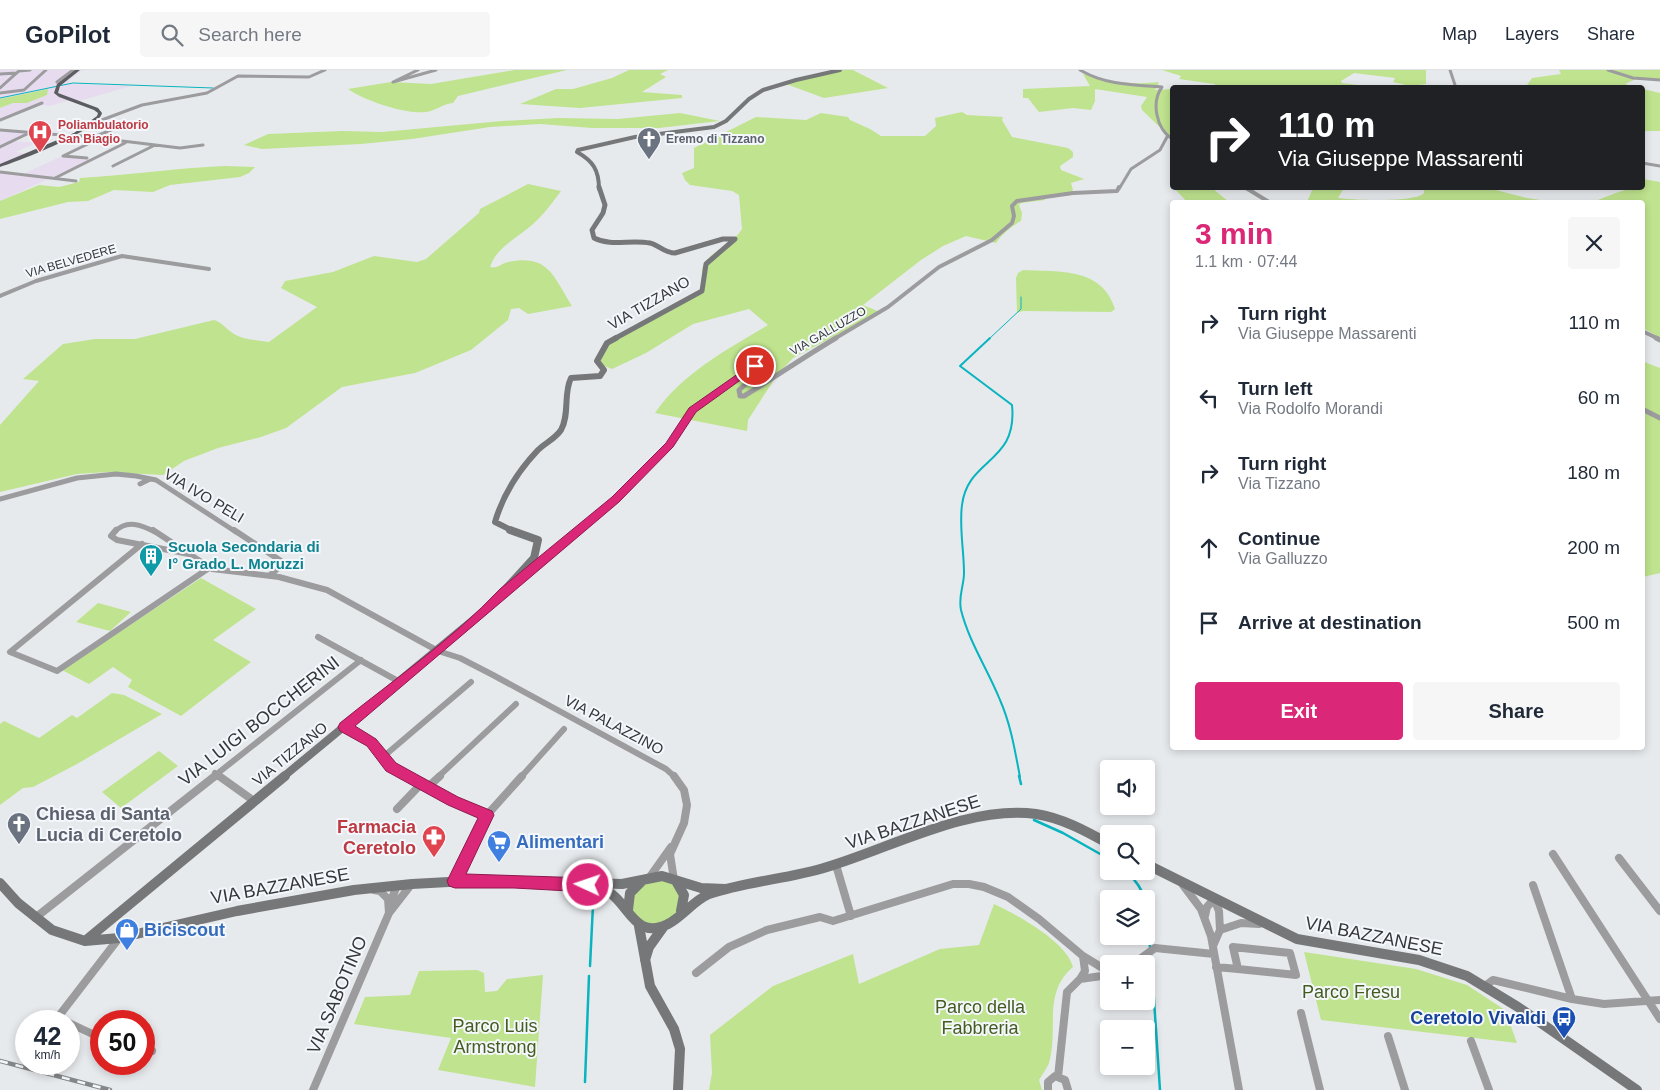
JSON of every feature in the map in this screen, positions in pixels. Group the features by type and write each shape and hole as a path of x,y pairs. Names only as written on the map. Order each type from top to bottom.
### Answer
{"main road":[{"path":"0,166 91,124 99,117 98,110 59,96 55,91 57,84 72,72 78,70"},
{"path":"72,72 82,70"}],"street":[{"path":"0,74 30,70"},
{"path":"0,93 24,90 46,70"},
{"path":"91,124 140,105 207,93 238,76 309,77 325,70"},
{"path":"418,70 393,82 436,70"},
{"name":"VIA TIZZANO","path":"85,940 345,727 398,681 438,651 504,592 534,558 538,540 532,535 504,530 495,522 496,518 502,502 517,478 539,449 561,430 566,418 568,386 571,378 578,376 600,376 604,370 597,361 607,343 699,293 702,290 701,276 704,265 735,239 726,238 696,249 674,253 663,251 651,243 612,244 597,240 591,236 591,232 605,205 599,191 599,178 591,161 577,152 584,148 636,137 714,127 726,122 744,103 759,93 840,70"},
{"path":"1080,70 1090,76 1119,84 1162,87 1156,96 1155,109 1167,137 1170,138"},
{"path":"1450,70 1455,85"},
{"path":"1608,70 1633,78 1660,80"},
{"path":"0,88 19,71"},
{"path":"0,120 42,103"},
{"path":"92,138 116,128 127,130"},
{"path":"0,130 70,134 180,148 203,145"},
{"path":"0,147 29,133"},
{"name":"VIA GALLUZZO","path":"504,592 615,500 669,445 692,410 722,388 764,363 766,366 739,390 740,396 744,396 782,373 792,364 888,307 939,267 980,247 1003,232 1012,223 1014,216 1012,206 1017,201 1073,193 1117,191 1131,169 1160,150 1167,137"},
{"path":"88,158 63,156 98,139"},
{"path":"55,178 127,142"},
{"path":"113,166 156,145"},
{"path":"1645,164 1660,166"},
{"path":"0,172 69,179 76,182"},
{"path":"1249,190 1266,200"},
{"name":"VIA BELVEDERE","path":"0,296 36,281 122,256 209,269"},
{"path":"1645,332 1660,340"},
{"path":"1645,410 1660,418"},
{"name":"VIA IVO PELI","path":"0,499 78,476 119,475 150,478 212,515 281,560 281,566 270,575"},
{"path":"140,484 150,478"},
{"path":"142,544 10,652 58,670 210,568 154,530 136,524 125,525 111,536 116,540 142,544 189,554"},
{"name":"VIA PALAZZINO","path":"210,568 270,575 311,584 327,590 438,651 460,658 666,768 677,778 686,791 688,802 686,818 672,846 669,858 674,880"},
{"path":"318,636 398,681"},
{"name":"VIA LUIGI BOCCHERINI","path":"35,918 215,773 361,660"},
{"path":"383,756 471,682"},
{"path":"397,809 516,704"},
{"path":"345,727 372,742 391,767 453,801 487,815"},
{"path":"455,881 487,815 564,729"},
{"path":"215,773 254,801"},
{"name":"VIA BAZZANESE","path":"644,965 650,946 664,926 699,898 725,889 768,882 836,865 978,818 1006,813 1044,816 1068,823 1100,839"},
{"path":"629,914 628,898 633,888 645,879 672,846"},
{"path":"1553,854 1660,1020"},
{"path":"1619,858 1660,911"},
{"path":"836,865 851,916"},
{"name":"VIA BAZZANESE","path":"1155,869 1214,900 1297,939 1319,945 1398,956 1438,965 1467,976 1485,986 1638,1090"},
{"name":"VIA BAZZANESE","path":"0,883 35,918 52,930 85,940 119,938 237,911 397,885 455,881 514,881 588,885 622,884 662,876 701,888 725,889"},
{"path":"674,880 684,893 684,904 679,915"},
{"path":"1178,881 1195,899 1205,916 1239,1090"},
{"path":"389,910 412,884"},
{"path":"696,973 729,947 767,930 820,917 833,921 953,884 984,887 1008,897 1100,968"},
{"path":"389,910 397,885"},
{"name":"VIA BAZZANESE","path":"588,885 610,892 620,900 639,926"},
{"path":"1534,885 1572,999"},
{"path":"367,889 385,895 389,910"},
{"path":"1205,916 1207,906 1214,900 1219,911 1220,930 1213,950"},
{"name":"VIA SABOTINO","path":"313,1090 389,910"},
{"path":"1220,930 1241,923 1263,924"},
{"path":"664,926 656,928 639,926 644,965 650,986 674,1029 680,1049 678,1090"},
{"path":"70,1010 119,938"},
{"path":"1216,968 1238,970 1248,970 1296,975 1290,953 1233,947 1238,970"},
{"path":"1145,955 1155,948 1213,950"},
{"path":"1058,1077 1067,992 1080,979 1085,970 1083,956"},
{"path":"1080,979 1100,976"},
{"path":"1485,986 1493,980 1572,999 1604,1004 1660,1000"},
{"path":"1301,1013 1320,1090"},
{"path":"1388,1036 1405,1090"},
{"path":"1471,1041 1489,1090"},
{"path":"1048,1090 1047,1084 1050,1079 1058,1077 1065,1080 1068,1090"}],"shaded area":[{"path":"0,70 86,70 81,71 69,81 72,84 131,86 76,102 68,101 49,106 40,104 0,120 0,108 13,103 27,103 46,95 48,89 0,99"},
{"path":"0,130 32,133 15,141 36,143 16,152 29,154 0,167"},
{"path":"62,156 92,159 0,201 0,172 21,175"}],"green space":[{"path":"515,70 567,70 458,96 453,103 431,111 422,112 388,107 348,89 391,82 431,84"},
{"path":"629,70 668,70 660,74 666,77 642,92 682,95 682,98 580,108 520,104 556,89 573,89 612,78"},
{"path":"840,70 853,70 888,88 824,98 786,84"},
{"path":"1162,70 1426,70 1426,84 1406,85 1393,82 1395,78 1354,73 1341,81 1342,83 1358,85 1216,85 1179,79 1181,76"},
{"path":"1559,70 1660,70 1660,80 1636,79 1625,84 1629,85 1527,85 1532,78 1561,74"},
{"path":"1083,74 1120,82 1159,82 1155,90 1170,89 1170,137 1142,110 1141,106 1147,97 1095,89 1095,101 1091,110 1073,108 1039,112 1028,98 1023,98 1023,89 1090,86"},
{"path":"48,89 47,95 27,103 13,103 0,108 0,99"},
{"path":"1645,89 1660,93 1660,131 1645,131"},
{"path":"962,112 967,115 1003,117 1002,120 1012,137 1068,148 1073,152 1073,157 1060,166 1061,170 1084,179 1071,183 1073,190 1070,193 1045,196 1045,200 1021,203 1019,205 1022,213 1021,221 1007,230 996,243 966,236 943,246 921,260 863,305 880,312 793,358 777,375 748,420 747,431 655,413 678,386 692,374 768,325 749,309 693,324 646,353 612,369 602,365 599,357 608,343 701,292 702,268 704,264 738,235 742,229 739,195 732,191 690,185 685,180 682,173 694,168 694,148 756,117 806,120 821,113 848,117 850,120 881,136 925,136 936,126 935,118"},
{"path":"680,113 720,121 659,128 592,128 540,124 490,127 412,139 361,144 262,149 244,145 268,134 342,131 382,132 502,121 558,118 618,119"},
{"path":"225,166 255,167 249,173 240,177 170,185 153,192 114,190 88,201 68,202 0,219 0,201 39,185 59,187 79,182 80,178"},
{"path":"1645,179 1660,182 1660,338 1645,329 1645,200 1598,200 1623,191 1645,190"},
{"path":"528,184 561,191 537,220 498,253 490,267 522,260 541,264 554,277 572,306 528,314 519,308 511,309 508,320 471,350 415,373 342,387 286,428 261,437 218,448 184,461 163,475 108,472 77,474 0,492 0,425 39,381 23,379 63,344 95,339 135,339 214,320 238,336 269,342 317,307 281,288 285,281 333,272 374,256 417,262 426,259 479,213 480,209"},
{"path":"1176,190 1214,190 1227,200 1185,200"},
{"path":"1312,190 1343,190 1338,198 1383,200 1308,200"},
{"path":"1424,190 1496,190 1540,200 1397,200 1418,196 1424,193"},
{"path":"1023,270 1065,272 1078,274 1090,279 1100,285 1109,295 1115,309 1111,312 1023,311 1017,313 1016,278 1018,273"},
{"path":"1645,362 1660,368 1660,573 1645,577"},
{"path":"201,578 256,609 213,640 251,662 181,716 128,687 132,680 113,667 89,684 62,670"},
{"path":"98,603 131,612 110,631 76,622"},
{"path":"112,693 124,695 162,714 77,764 33,787 23,788 0,805 0,724 4,721 39,738 72,715 77,718"},
{"path":"159,751 178,766 121,808 102,792"},
{"path":"656,879 671,882 680,894 678,909 673,916 658,924 643,923 632,913 634,895 644,885"},
{"name":"Parco della Fabbreria","path":"994,904 1040,930 1061,948 1073,967 1063,977 1054,1000 1052,1050 1049,1063 1039,1080 1042,1090 709,1090 712,1073 710,1035 773,986 853,954 859,984 940,949 979,945"},
{"name":"Parco Fresu","path":"1304,952 1416,969 1467,985 1505,1010 1517,1043 1321,1020"},
{"name":"Parco Luis Armstrong","path":"477,970 484,973 485,992 497,991 507,979 543,975 535,1087 438,1070 451,1038 354,1024 365,997 410,995 419,971"}],"waterway":[{"path":"0,98 73,83 213,88"},
{"path":"989,339 1021,309 1021,297"},
{"path":"990,338 960,366 1012,405 1012,424 1008,439 992,459 973,477 966,489 961,513 964,573 960,605 964,622 1004,709 1020,777"},
{"path":"1019,776 1021,784"},
{"path":"1034,820 1063,833 1100,854"},
{"path":"1134,880 1147,906 1150,948"},
{"path":"590,966 593,905 596,898"},
{"path":"585,1082 589,976"},
{"path":"1155,1010 1160,1090"}],"railway":[{"path":"0,1061 110,1090"}],"place":[{"name":"Poliambulatorio San Biagio","path":"40,153"},
{"name":"Eremo di Tizzano","path":"649,160"},
{"name":"Scuola Secondaria di I° Grado L. Moruzzi","path":"151,577"},
{"name":"Chiesa di Santa Lucia di Ceretolo","path":"19,845"},
{"name":"Farmacia Ceretolo","path":"434,858"},
{"name":"Alimentari","path":"499,863"},
{"name":"Biciscout","path":"127,951"},
{"name":"Ceretolo Vivaldi","path":"1564,1039"}],"route":[{"path":"588,885 485,880 455,881 487,815 453,801 391,767 372,742 345,727 398,681 438,651 504,592 590,523 653,463 669,445 692,410 755,366"}]}
